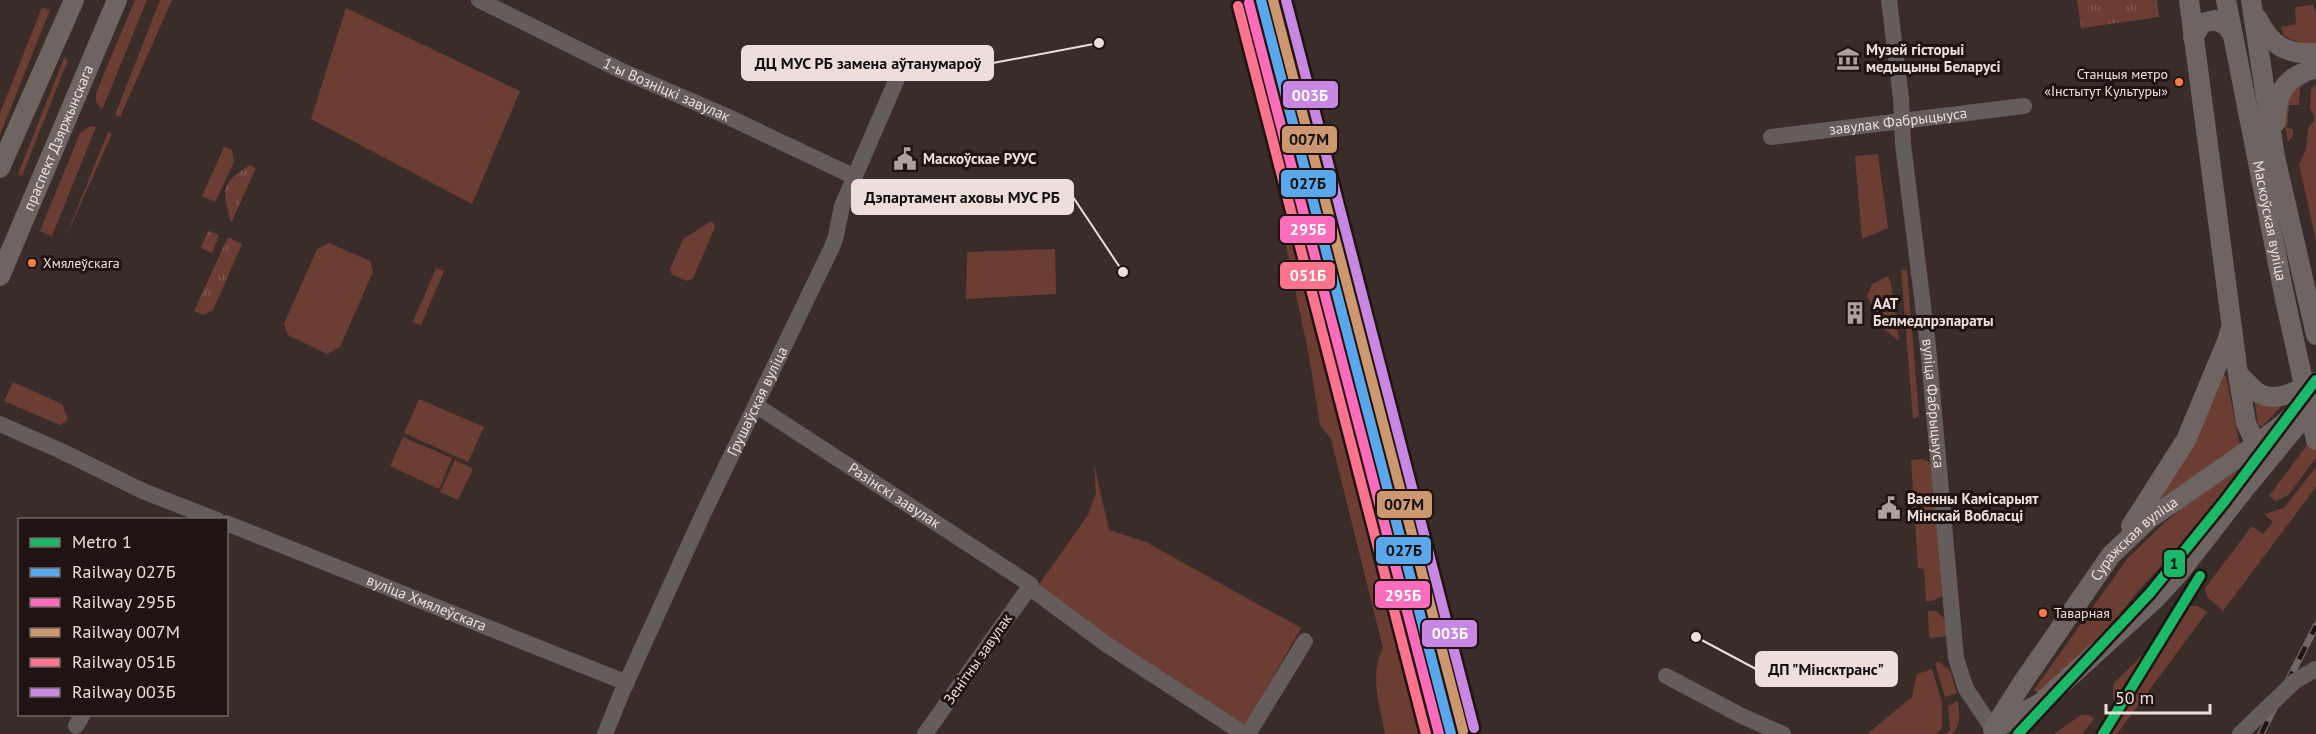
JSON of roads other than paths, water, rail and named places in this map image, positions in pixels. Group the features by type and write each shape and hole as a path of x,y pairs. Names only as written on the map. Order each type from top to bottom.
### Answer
{"main road":[{"path":"0,168 74,0"},
{"name":"праспект Дзяржынскага","path":"0,276 117,0"},
{"path":"2189,0 2212,165 2230,326 2246,423 2265,463"},
{"name":"Маскоўская вуліца","path":"2226,0 2285,298 2316,440"},
{"path":"2251,4 2266,34 2274,43 2293,52 2316,53"},
{"name":"Маскоўская вуліца","path":"2251,4 2275,157 2316,335"},
{"path":"2193,37 2202,23 2215,20 2227,26 2232,34"},
{"path":"2275,157 2278,102 2282,90 2290,79 2316,68"},
{"path":"2111,555 2186,440 2227,341 2230,326"},
{"path":"2238,374 2259,394 2269,397 2280,396 2316,382"},
{"name":"Суражская вуліца","path":"1990,732 2111,555 2149,519 2256,444 2299,410 2316,387"},
{"path":"1990,732 2042,702 2156,598 2179,573 2265,463 2316,403"}],"street":[{"name":"1-ы Возніцкі завулак","path":"479,0 620,70 724,115 855,177"},
{"name":"вуліца Фабрыцыуса","path":"1889,0 1928,346 1956,658 1966,689 1990,732"},
{"name":"Грушаўская вуліца","path":"605,734 704,512 757,406 834,241 842,206 902,67"},
{"name":"завулак Фабрыцыуса","path":"1771,137 2024,106"},
{"name":"Разінскі завулак","path":"757,406 1034,589 1106,644 1246,734"},
{"path":"0,424 91,464 145,492 214,518"},
{"name":"вуліца Хмялеўскага","path":"228,524 627,683"},
{"name":"Зенітны завулак","path":"926,734 1034,589"},
{"path":"1246,734 1305,641"},
{"path":"2240,734 2288,687 2316,669"},
{"path":"1666,676 1742,716 1783,734"}],"railway":[{"path":"1252,0 1325,285 1445,734"},
{"path":"2261,734 2316,626"}],"metro line":[{"name":"1","path":"2018,734 2150,593 2224,502 2316,380"},
{"name":"1","path":"2103,734 2200,576"}],"rail line":[{"name":"027Б","path":"1261,0 1451,734"},
{"name":"007М","path":"1273,0 1463,731"},
{"name":"003Б","path":"1286,0 1474,728"},
{"name":"295Б","path":"1249,3 1439,734"},
{"name":"051Б","path":"1238,6 1426,734"}],"place":[{"name":"ДЦ МУС РБ замена аўтанумароў","path":"1099,43"},
{"name":"Музей гісторыі медыцыны Беларусі","path":"1848,59"},
{"name":"Станцыя метро «Інстытут Культуры»","path":"2179,82"},
{"name":"Маскоўскае РУУС","path":"905,159"},
{"name":"Хмялеўскага","path":"32,263"},
{"name":"Дэпартамент аховы МУС РБ","path":"1123,272"},
{"name":"ААТ Белмедпрэпараты","path":"1855,313"},
{"name":"Ваенны Камісарыят Мінскай Вобласці","path":"1889,508"},
{"name":"Таварная","path":"2043,613"},
{"name":"ДП \"Мінсктранс\"","path":"1696,637"}]}
